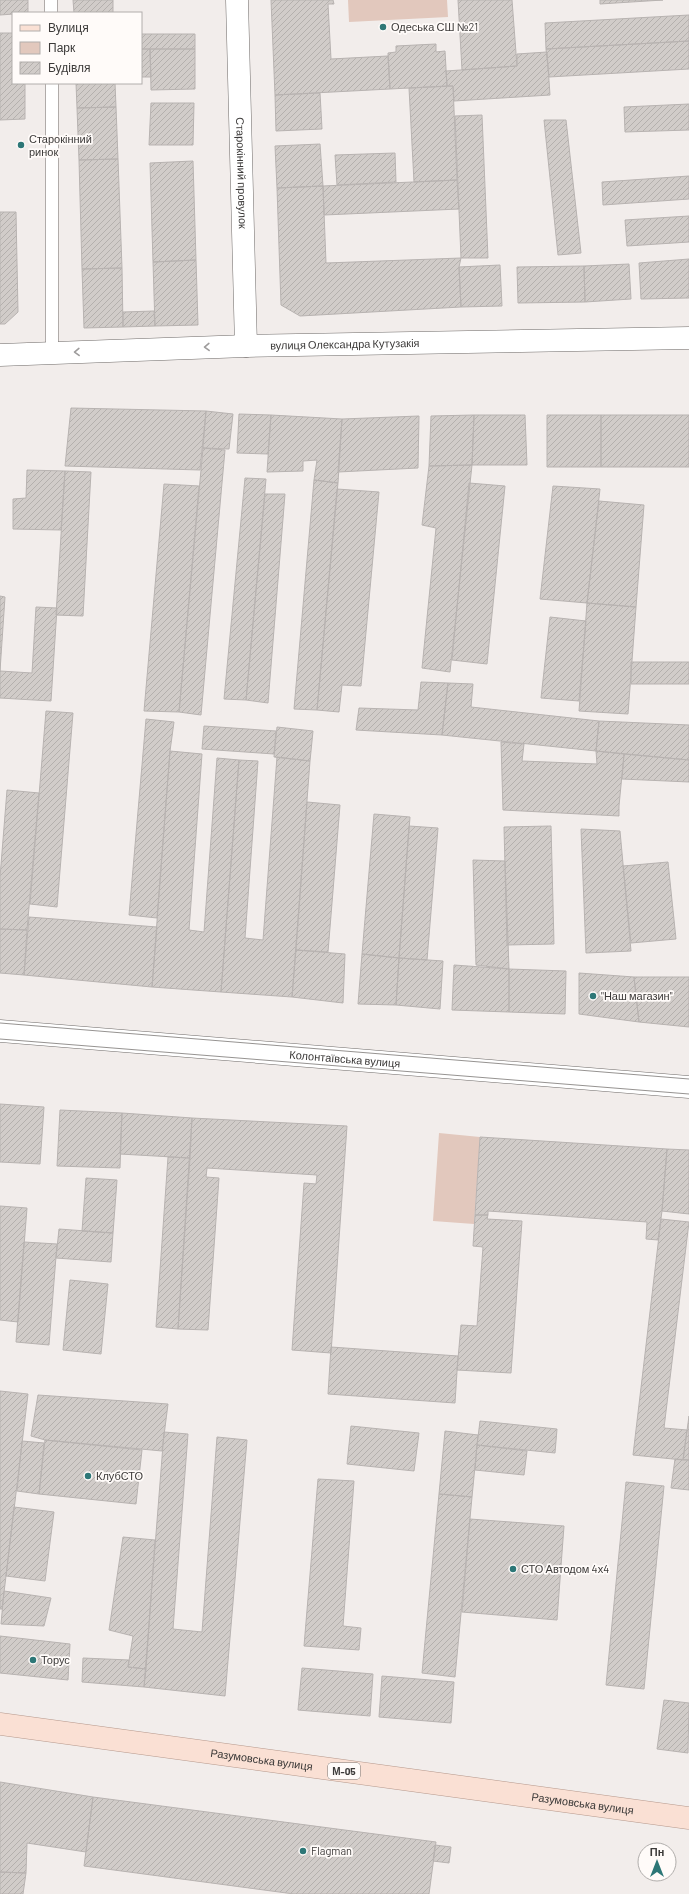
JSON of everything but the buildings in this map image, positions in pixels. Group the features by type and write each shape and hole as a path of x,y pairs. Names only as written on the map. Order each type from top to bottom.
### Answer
{"main road":[{"name":"Разумовська вулиця","path":"0,1724 689,1818"}],"street":[{"name":"Старокінний провулок","path":"237,0 246,346"},
{"name":"вулиця Олександра Кутузакія","path":"0,355 246,346 689,338"},
{"name":"Колонтаївська вулиця","path":"0,1031 689,1087"}],"lane":[{"path":"51,0 51,12"},
{"path":"52,84 52,353"}],"green space":[{"path":"348,0 447,0 448,17 349,22"},
{"path":"439,1133 480,1137 474,1224 433,1221"}],"tram line":[{"path":"0,1023 689,1079"},
{"path":"0,1039 689,1094"}],"place":[{"name":"Одеська СШ №21","path":"383,27"},
{"name":"Старокінний ринок","path":"21,145"},
{"name":"\"Наш магазин\"","path":"593,996"},
{"name":"КлубСТО","path":"88,1476"},
{"name":"СТО Автодом 4х4","path":"513,1569"},
{"name":"Торус","path":"33,1660"},
{"name":"Flagman","path":"303,1851"}]}
